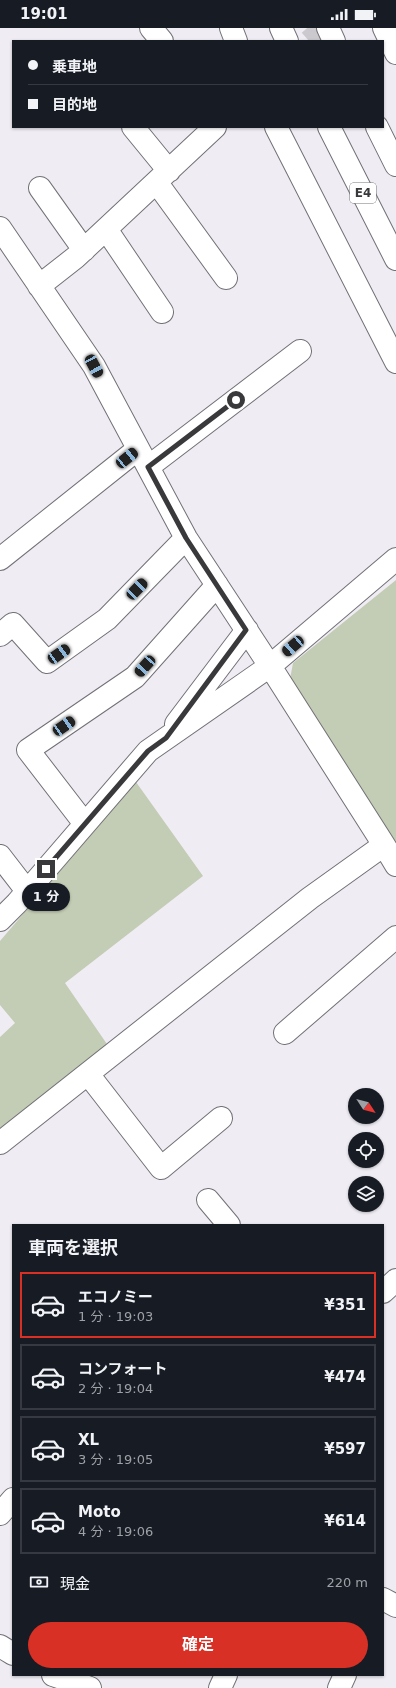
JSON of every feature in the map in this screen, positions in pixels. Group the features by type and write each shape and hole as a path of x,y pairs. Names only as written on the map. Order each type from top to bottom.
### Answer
{"main road":[{"path":"151,28 161,40"},
{"path":"231,28 236,40"},
{"path":"281,28 287,40"},
{"path":"328,28 334,40"},
{"path":"384,28 396,53"},
{"path":"135,128 163,177 226,278"},
{"path":"39,286 84,250 214,128"},
{"path":"277,128 396,362"},
{"name":"E4","path":"330,128 396,259"},
{"path":"378,128 396,165"},
{"path":"40,188 84,250"},
{"path":"0,228 94,366 186,538 270,666 396,865"},
{"path":"106,230 162,312"},
{"path":"0,559 143,458 300,351"},
{"path":"0,635 13,624 47,662 107,619 186,538"},
{"path":"0,920 27,891 148,751 270,666 396,558"},
{"path":"85,824 28,750 135,677 217,585"},
{"path":"166,738 246,630"},
{"path":"0,1143 310,898 384,845"},
{"path":"0,856 27,891"},
{"path":"285,1033 396,937"},
{"path":"88,1074 161,1168 221,1118"},
{"path":"208,1200 228,1224"},
{"path":"384,1291 396,1280"},
{"path":"0,1514 12,1500"},
{"path":"384,1600 396,1606"},
{"path":"56,1676 90,1688"},
{"path":"220,1688 226,1676"},
{"path":"339,1688 345,1676"}],"green space":[{"path":"396,580 396,852 290,679 293,663"},
{"path":"136,782 203,876 65,983 109,1047 0,1129 0,1037 15,1023 0,1005 0,941"}],"tunnel":[{"path":"310,40 324,28"}],"route":[{"path":"46,869 148,751 166,738 246,630 186,538 148,467 236,400"}]}
